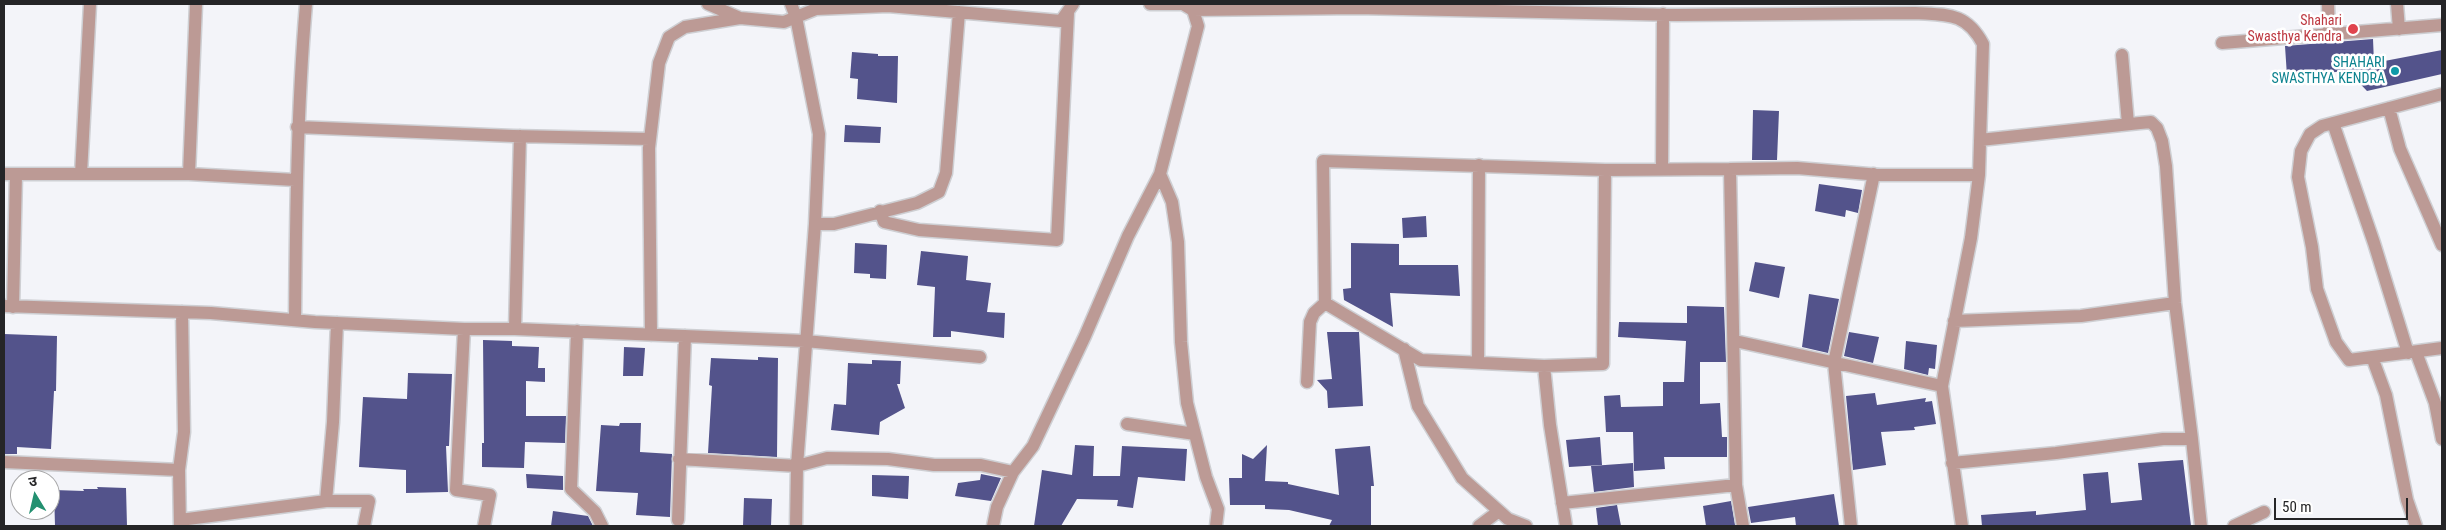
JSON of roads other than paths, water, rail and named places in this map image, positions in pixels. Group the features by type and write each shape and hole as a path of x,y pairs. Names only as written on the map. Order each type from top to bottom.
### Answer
{"street":[{"path":"81,174 90,4"},
{"path":"189,174 196,4"},
{"path":"296,320 295,180 306,4"},
{"path":"708,4 740,18"},
{"path":"791,4 796,17 819,134 815,224 797,466 796,526"},
{"path":"1150,4 1183,4 1193,10 1232,6 1337,6 1603,8 1663,14 1715,9 1915,13 1953,16 1974,28 1983,44 1979,175 1971,238 1942,386 1962,526"},
{"path":"2328,4 2329,35"},
{"path":"2397,4 2399,29"},
{"path":"651,335 650,139 659,63 669,37 685,27 740,18 784,22 816,9 888,6 1061,21 1071,8"},
{"path":"880,211 884,222 919,230 1057,240 1071,8"},
{"path":"993,526 997,506 1013,472 1033,446 1085,336 1128,236 1160,174 1198,26 1193,10"},
{"path":"815,224 834,224 917,203 939,192 946,172 959,12"},
{"path":"1662,169 1663,14"},
{"path":"2222,43 2442,25"},
{"path":"2122,55 2128,124"},
{"path":"2442,94 2333,123 2310,134 2302,151 2298,177 2318,289 2336,342 2350,360 2442,348"},
{"path":"2389,108 2400,149 2442,245"},
{"path":"1980,140 2151,122 2156,128 2162,141 2166,166 2175,302 2201,526"},
{"path":"2333,123 2412,352 2435,404 2442,439"},
{"path":"297,127 650,139"},
{"path":"515,329 520,136"},
{"path":"1307,382 1310,322 1314,313 1325,302 1323,161 1605,170 1797,168 1874,174 1979,175"},
{"path":"1478,363 1479,165"},
{"path":"1730,169 1735,341 1736,486 1743,526"},
{"path":"1325,302 1421,360 1544,366 1603,364 1605,170"},
{"path":"295,180 189,174 10,174 8,306 182,312 337,323 464,329 577,331 805,341 980,357"},
{"path":"1160,174 1172,202 1178,242 1186,395 1195,434 1218,509 1216,526"},
{"path":"1851,526 1834,363 1874,174"},
{"path":"1954,321 2081,316 2175,302"},
{"path":"182,312 184,432 179,470 180,523 326,501 369,501 364,526"},
{"path":"326,501 333,422 337,323"},
{"path":"464,329 456,490 490,495 484,526"},
{"path":"577,331 571,489 596,512 602,526"},
{"path":"678,520 685,336"},
{"path":"1735,341 1942,386"},
{"path":"1404,349 1418,406 1462,478 1508,520 1526,526"},
{"path":"2372,357 2386,395 2408,500 2416,526"},
{"path":"1544,366 1550,425 1566,526"},
{"path":"1127,424 1195,434"},
{"path":"1952,463 2056,453 2163,439 2192,439"},
{"path":"679,459 797,466 827,458 871,459 934,465 980,466 1013,472"},
{"path":"4,462 179,470"},
{"path":"1562,503 1736,486"},
{"path":"1479,526 1499,511"},
{"path":"2234,526 2264,512"}],"place":[{"name":"Shahari Swasthya Kendra","path":"2353,29"},
{"name":"SHAHARI SWASTHYA KENDRA","path":"2395,71"}]}
